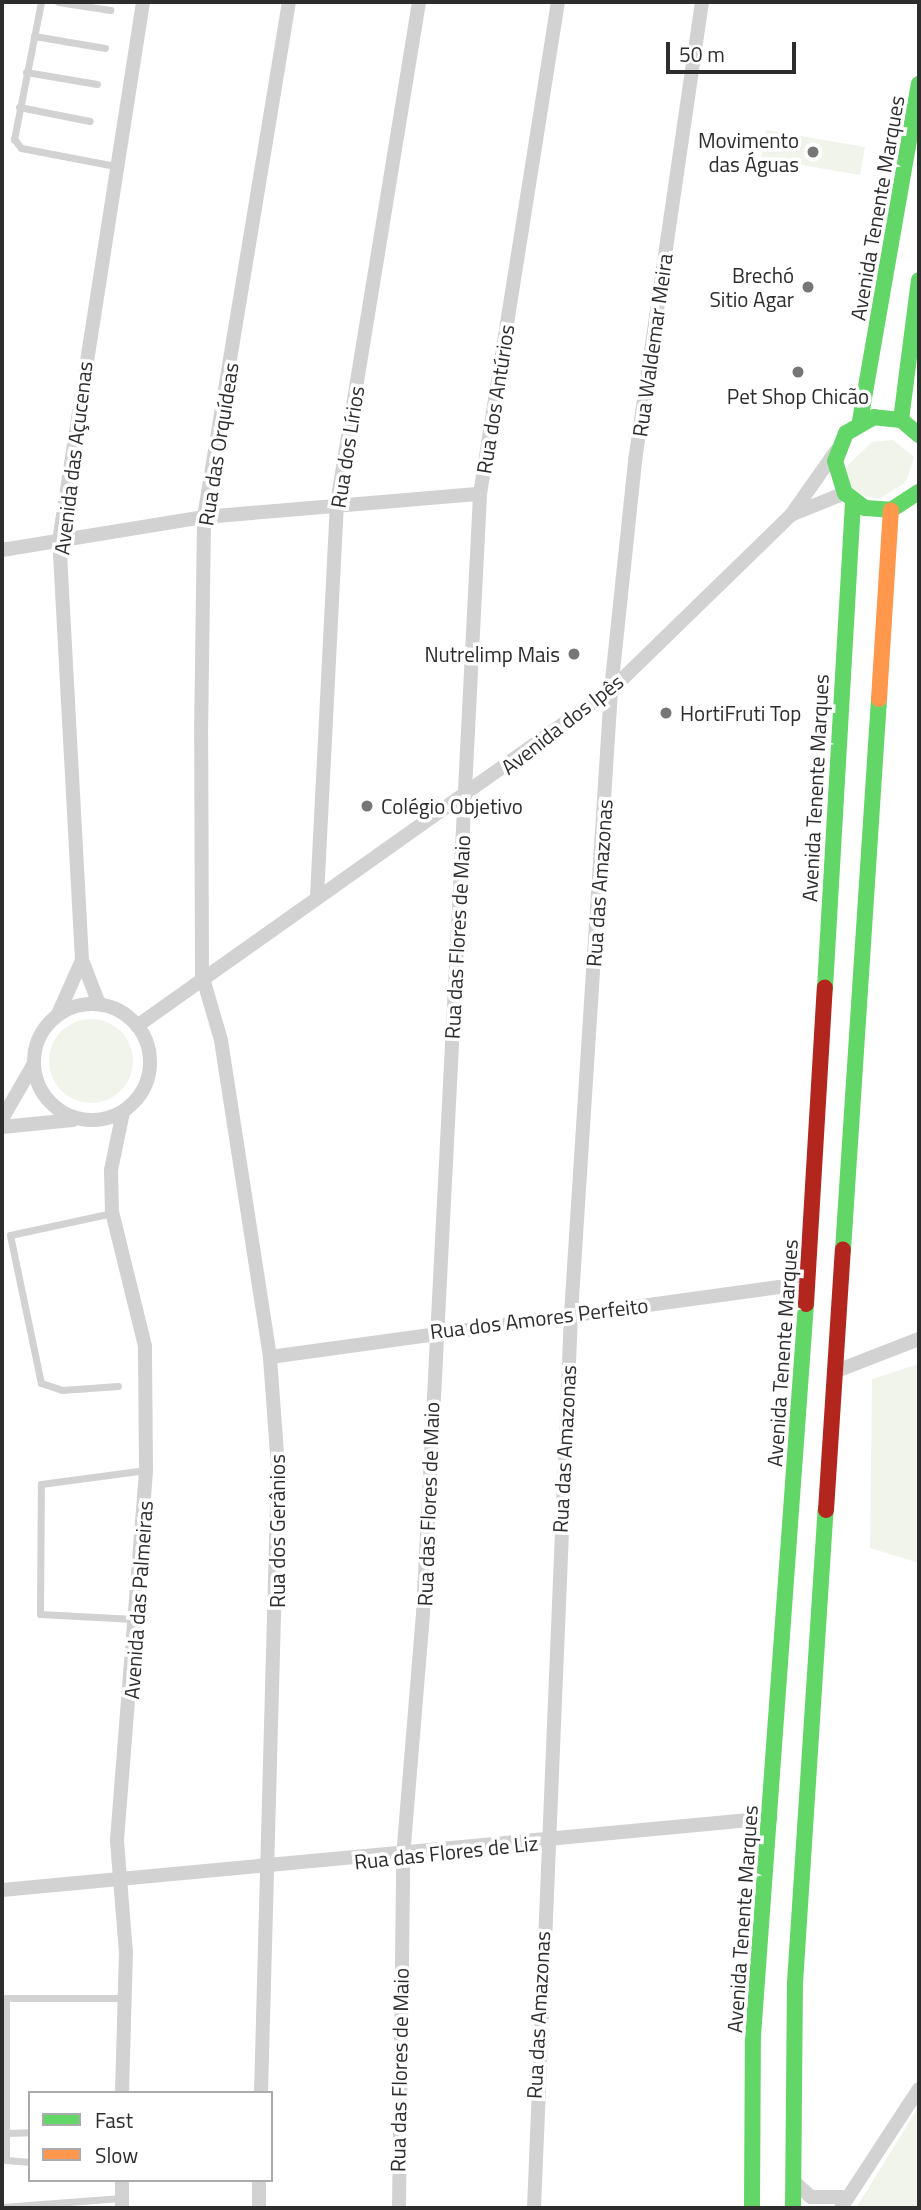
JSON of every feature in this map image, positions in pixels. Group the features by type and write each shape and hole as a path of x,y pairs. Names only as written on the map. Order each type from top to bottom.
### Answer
{"main road":[{"name":"Avenida Tenente Marques","path":"752,2202 753,2036 808,1283 849,497 836,473 837,450 860,421 919,84"},
{"path":"901,420 904,359 919,280"},
{"path":"860,421 901,420 919,435"},
{"path":"849,497 891,510 919,492"},
{"path":"777,2208 792,2202 795,1983 839,1370 891,510"},
{"path":"752,2202 765,2208"}],"street":[{"name":"Avenida das Açucenas","path":"99,1004 82,960 59,541 142,2"},
{"name":"Rua das Orquídeas","path":"202,975 204,517 289,2"},
{"name":"Rua dos Lírios","path":"317,897 337,504 419,2"},
{"name":"Rua dos Antúrios","path":"464,799 480,494 558,2"},
{"name":"Rua Waldemar Meira","path":"611,690 635,461 702,2"},
{"name":"Avenida dos Ipês","path":"137,1026 202,975 464,799 611,690 792,515 837,450"},
{"path":"2,550 204,517 480,494"},
{"name":"Avenida dos Ipês","path":"792,515 849,497"},
{"name":"Rua das Amazonas","path":"534,2208 570,1314 611,690"},
{"name":"Rua das Flores de Maio","path":"398,2208 403,1857 423,1613 434,1331 464,799"},
{"name":"Avenida das Açucenas","path":"58,1014 82,960"},
{"name":"Rua dos Gerânios","path":"202,975 220,1040 270,1357 278,1522 261,2091"},
{"path":"2,1119 33,1065 39,1037 58,1014 99,1004 137,1026 149,1074 123,1112 78,1120 2,1127"},
{"path":"33,1065 51,1104 78,1120"},
{"name":"Avenida das Palmeiras","path":"122,2091 124,1998 121,1878 117,1840 138,1619 146,1470 145,1346 112,1212 111,1170 123,1112"},
{"name":"Rua dos Amores Perfeito","path":"270,1357 434,1331 808,1283"},
{"path":"839,1370 919,1339"},
{"name":"Rua das Flores de Liz","path":"2,1890 121,1878 268,1870 771,1818"},
{"path":"791,2178 811,2197 844,2203 919,2089"},
{"path":"122,2182 122,2203"},
{"path":"259,2182 259,2208"}],"lane":[{"path":"41,2 14,139 21,148 115,166"},
{"path":"58,2 110,10"},
{"path":"34,36 104,48"},
{"path":"26,72 97,84"},
{"path":"19,107 89,121"},
{"path":"112,1212 10,1235 41,1383 62,1390 118,1386"},
{"path":"138,1619 40,1614 41,1484 146,1470"},
{"path":"28,2162 7,2162 6,1998 124,1998"},
{"path":"6,2133 28,2132"},
{"path":"2,2207 122,2203"}],"shaded area":[{"name":"Movimento das Águas","path":"766,130 865,147 860,175 761,158"},
{"path":"893,440 914,457 906,482 879,499 860,495 849,485 846,467 872,442"},
{"path":"83,1019 99,1019 115,1026 126,1037 133,1053 130,1077 121,1091 99,1103 83,1103 67,1096 56,1085 49,1069 49,1053 56,1037 67,1026"},
{"path":"919,1364 919,1563 870,1548 872,1379"},
{"path":"919,2106 919,2208 856,2208"}],"traffic: fast":[{"path":"860,421 919,84"},
{"path":"901,420 919,280"},
{"path":"919,435 901,420 874,417 846,433 835,461 845,493 865,508 891,510 919,492"},
{"path":"825,988 853,501"},
{"path":"843,1250 879,699"},
{"path":"752,2208 753,2036 806,1304"},
{"path":"793,2208 795,1983 826,1510"}],"traffic: slow":[{"path":"879,699 891,510"}],"traffic: jam":[{"path":"806,1304 825,988"},
{"path":"826,1510 843,1250"}],"place":[{"name":"Movimento das Águas","path":"813,152"},
{"name":"Brechó Sitio Agar","path":"808,287"},
{"name":"Pet Shop Chicão","path":"798,372"},
{"name":"Nutrelimp Mais","path":"574,654"},
{"name":"HortiFruti Top","path":"666,713"},
{"name":"Colégio Objetivo","path":"367,806"}]}
